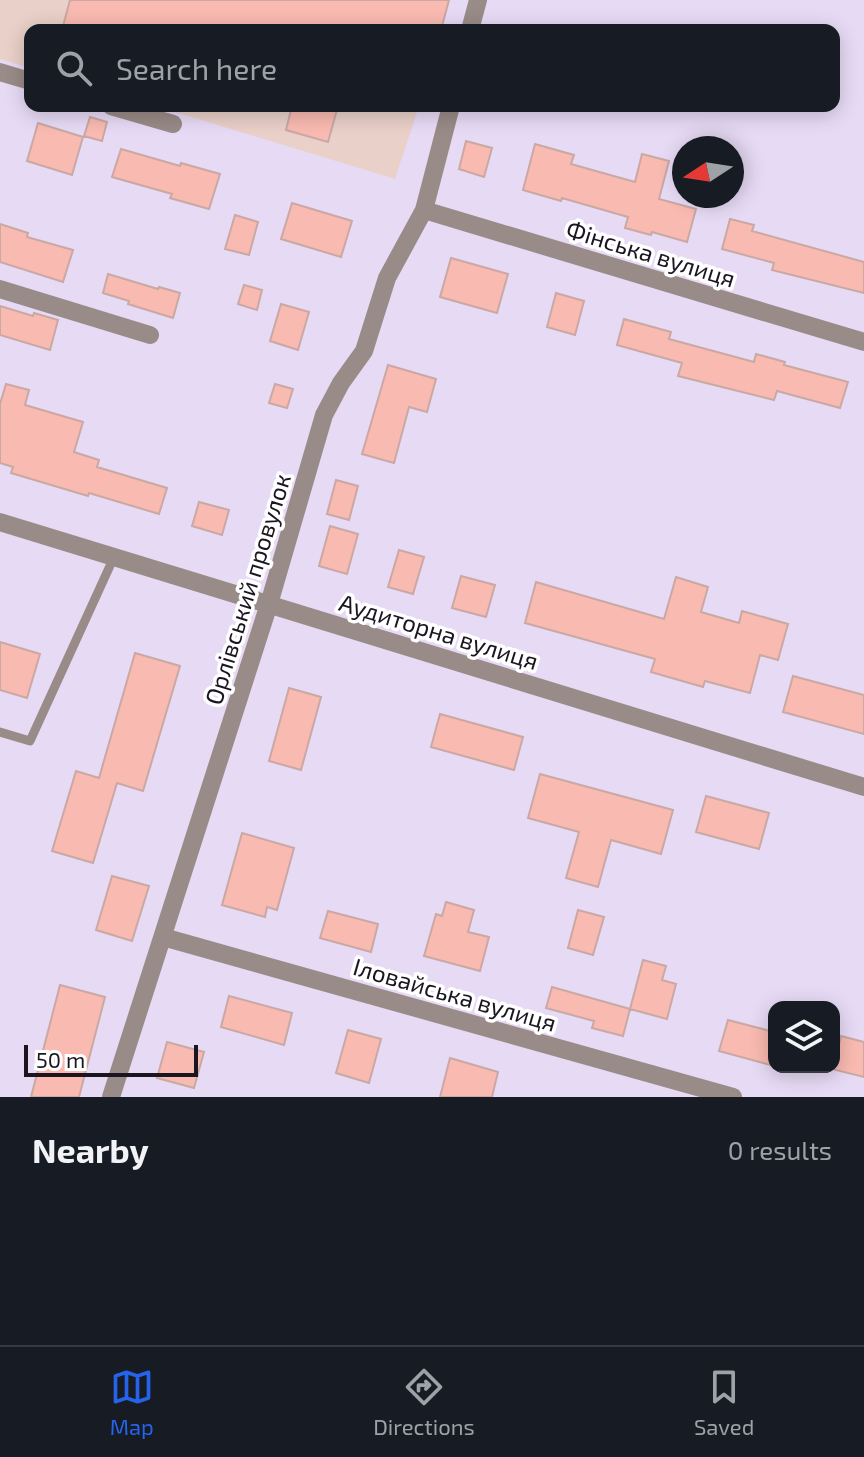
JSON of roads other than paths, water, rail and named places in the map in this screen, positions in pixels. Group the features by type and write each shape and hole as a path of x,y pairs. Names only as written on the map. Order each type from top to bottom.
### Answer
{"street":[{"path":"472,24 478,0"},
{"path":"0,72 24,79"},
{"path":"132,112 173,124"},
{"name":"Орлівський провулок","path":"111,1097 269,604 324,415 341,383 364,351 387,278 424,210 449,112"},
{"name":"Фінська вулиця","path":"424,210 864,342"},
{"path":"0,289 150,335"},
{"name":"Аудиторна вулиця","path":"0,522 864,787"},
{"name":"Іловайська вулиця","path":"163,937 733,1097"}],"lane":[{"path":"0,732 30,741 114,557"}]}
